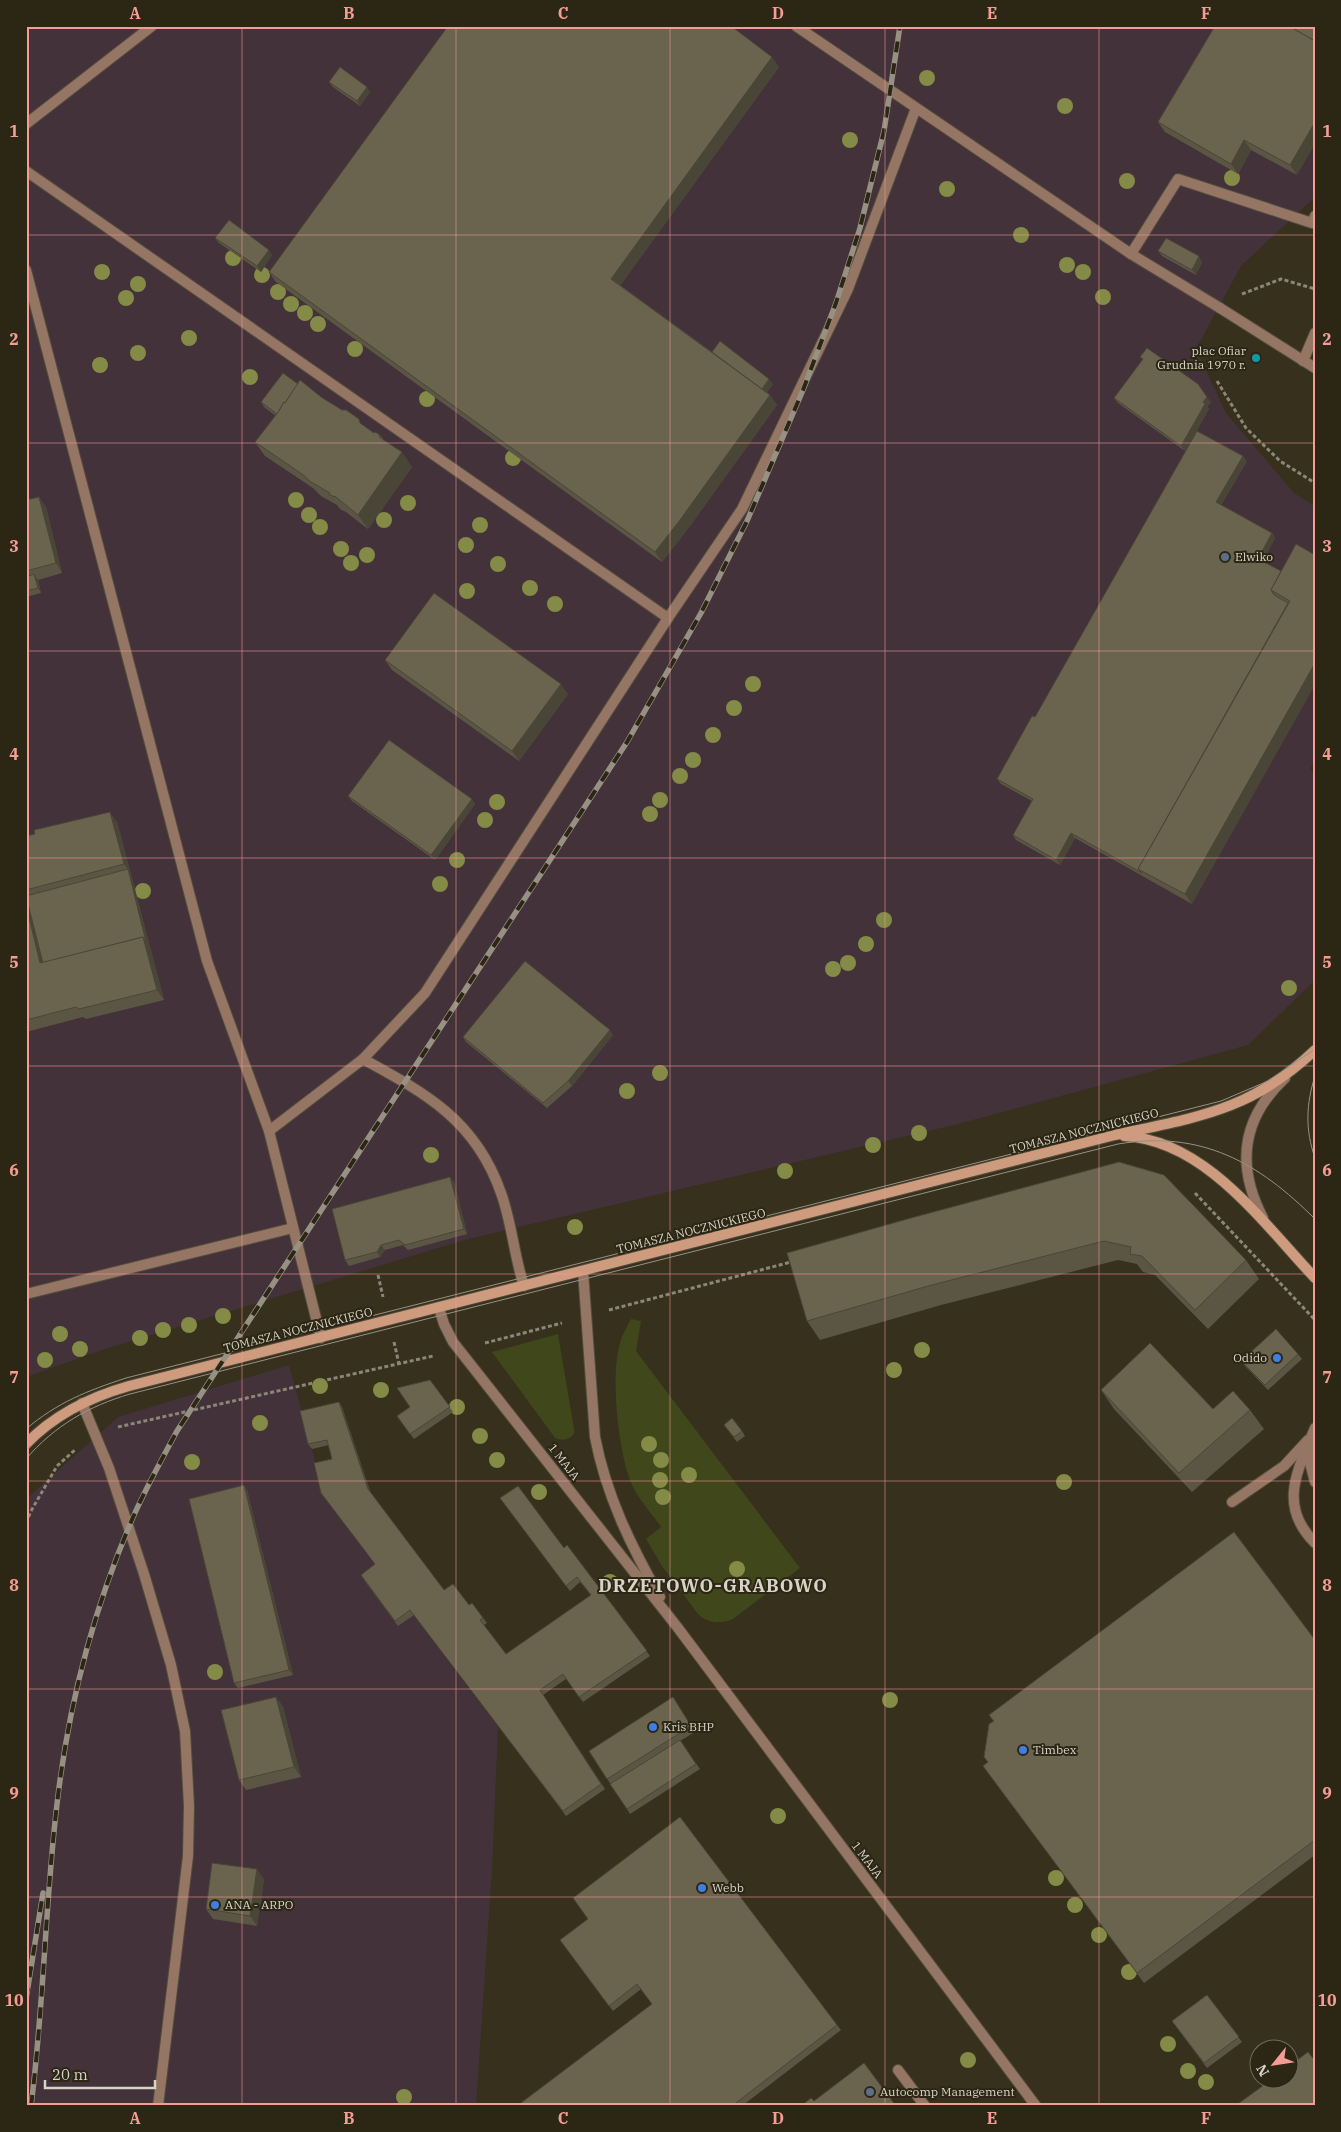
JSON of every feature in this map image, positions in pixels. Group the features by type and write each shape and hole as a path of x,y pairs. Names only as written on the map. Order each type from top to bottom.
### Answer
{"street":[{"path":"26,124 152,26"},
{"path":"796,26 1131,254 1315,368"},
{"path":"269,1131 363,1059 425,993 668,618 742,509 848,289 916,108"},
{"path":"26,171 668,618"},
{"path":"1131,254 1178,180 1312,223 1315,216"},
{"path":"26,270 207,961 269,1131 321,1338"},
{"path":"1303,361 1315,333"},
{"name":"TOMASZA NOCZNICKIEGO","path":"26,1444 38,1432 62,1414 82,1403 129,1386 1227,1108 1268,1088 1298,1066 1315,1050"},
{"path":"363,1059 428,1097 451,1114 471,1135 489,1165 501,1194 524,1286"},
{"path":"1268,1227 1250,1188 1246,1171 1248,1135 1259,1108 1280,1082 1298,1066"},
{"path":"1115,1136 1132,1136 1160,1143 1193,1159 1228,1187 1315,1278"},
{"path":"26,1294 293,1228"},
{"name":"1 MAJA","path":"583,1271 595,1437 600,1464 618,1515 630,1542 678,1628"},
{"name":"1 MAJA","path":"439,1308 444,1324 459,1350 678,1628 1036,2106"},
{"path":"82,1403 109,1468 144,1574 170,1665 185,1731 188,1856 158,2106"},
{"path":"1313,1432 1310,1446 1310,1463 1315,1482"},
{"path":"1232,1502 1284,1466 1313,1432"},
{"path":"1313,1432 1293,1485 1293,1498 1301,1525 1315,1543"},
{"path":"898,2070 925,2106"}],"path":[{"path":"1220,308 1248,290 1281,279 1315,289"},
{"path":"1217,381 1246,428 1280,461 1315,483"},
{"path":"1189,1188 1315,1320"},
{"path":"26,1523 57,1466 94,1432 459,1350 792,1262"}],"shaded area":[{"path":"26,26 1315,26 1315,197 1241,266 1196,349 1226,413 1294,493 1315,506 1315,761 1310,769 1315,774 1315,980 1248,1045 958,1124 468,1239 105,1349 26,1377"},
{"path":"289,1365 325,1498 498,1727 492,1869 476,2106 26,2106 26,1499 118,1417"}],"green space":[{"path":"631,1319 641,1321 636,1351 800,1568 728,1621 710,1621 698,1614 662,1566 646,1539 661,1527 640,1498 630,1480 622,1450 617,1414 616,1377 619,1347"},
{"path":"558,1334 574,1429 574,1434 568,1439 563,1440 555,1438 492,1352"}],"building":[{"path":"448,26 731,26 772,57 611,279 770,395 655,552 269,272"},
{"path":"1215,26 1289,26 1315,41 1315,122 1290,165 1244,140 1231,164 1158,122"},
{"path":"1289,26 1315,26 1315,41"},
{"path":"340,67 367,87 357,101 329,82"},
{"path":"229,220 269,250 257,266 215,238"},
{"path":"1166,238 1199,256 1192,270 1158,251"},
{"path":"720,341 769,379 762,389 712,352"},
{"path":"1147,348 1198,384 1207,397 1203,402 1205,404 1181,446 1114,398 1143,359 1140,357"},
{"path":"283,373 298,384 277,414 261,402"},
{"path":"300,380 321,397 359,419 360,423 402,452 358,515 336,497 329,495 330,493 311,482 255,442"},
{"path":"1197,431 1243,456 1216,502 1272,533 1258,559 1281,571 1271,590 1274,595 1288,603 1138,869 1142,873 1071,833 1056,860 1013,835 1033,799 997,779 1032,716 1035,717"},
{"path":"39,497 56,563 26,571 26,500"},
{"path":"1296,544 1315,555 1315,663 1185,894 1138,869 1290,601 1271,590"},
{"path":"34,574 38,588 26,591 26,577"},
{"path":"434,593 561,684 512,751 385,660"},
{"path":"389,740 472,799 431,855 348,796"},
{"path":"110,812 124,864 26,890 26,836 35,834 34,830"},
{"path":"128,869 146,942 143,937 43,963 26,896"},
{"path":"26,905 40,963 143,937 157,990 79,1009 76,1007 26,1020"},
{"path":"525,961 610,1030 568,1081 543,1103 463,1037"},
{"path":"1119,1162 1164,1175 1246,1260 1195,1310 1142,1256 1130,1254 1131,1247 1104,1241 928,1286 807,1321 787,1253"},
{"path":"450,1177 464,1229 405,1245 399,1240 381,1245 377,1252 345,1260 332,1209"},
{"path":"1276,1329 1298,1354 1265,1385 1241,1361"},
{"path":"1150,1343 1213,1409 1233,1391 1250,1410 1179,1473 1101,1390"},
{"path":"430,1380 450,1407 410,1434 397,1416 410,1407 397,1388"},
{"path":"339,1402 368,1489 444,1590 453,1584 469,1605 472,1603 483,1618 480,1620 506,1654 591,1595 577,1577 566,1586 500,1498 518,1486 564,1548 567,1545 647,1651 579,1697 563,1674 540,1690 601,1784 563,1811 410,1610 395,1621 361,1575 375,1564 321,1493 314,1463 332,1459 327,1440 308,1444 300,1411"},
{"path":"732,1418 742,1431 734,1437 724,1425"},
{"path":"244,1485 289,1670 234,1683 189,1499"},
{"path":"1234,1532 1315,1640 1315,1840 1137,1973 983,1766 988,1762 984,1757 989,1724 994,1721 989,1715"},
{"path":"276,1697 294,1767 239,1780 221,1710"},
{"path":"673,1697 691,1726 607,1779 589,1751"},
{"path":"680,1740 696,1764 627,1809 610,1784"},
{"path":"680,1817 837,2025 732,2106 517,2106 652,2004 637,1984 609,2006 560,1940 588,1919 573,1898"},
{"path":"212,1863 257,1869 250,1916 206,1909"},
{"path":"1207,1995 1239,2037 1204,2063 1172,2021"},
{"path":"1308,2052 1315,2061 1315,2106 1235,2106 1257,2090 1298,2090 1298,2060"},
{"path":"864,2063 896,2106 801,2106 811,2098 814,2101"}],"tram line":[{"path":"26,1429 61,1404 126,1378 1221,1101 1268,1081 1315,1049"},
{"path":"1315,1076 1308,1107 1308,1127 1315,1158"},
{"path":"26,1459 60,1427 86,1411 130,1394 1118,1144 1148,1141 1176,1142 1202,1147 1226,1155 1272,1181 1315,1219"}],"railway":[{"path":"31,2106 39,2030 53,1842 68,1732 75,1696 94,1625 117,1556 131,1522 147,1487 177,1431 627,742 701,613 747,521 803,390 836,303 860,228 884,131 900,26"},
{"path":"26,1999 43,1893"}],"place":[{"name":"plac Ofiar Grudnia 1970 r.","path":"1256,358"},
{"name":"Elwiko","path":"1225,557"},
{"name":"Odido","path":"1277,1358"},
{"name":"Kris BHP","path":"653,1727"},
{"name":"Timbex","path":"1023,1750"},
{"name":"Webb","path":"702,1888"},
{"name":"ANA - ARPO","path":"215,1905"},
{"name":"Autocomp Management","path":"870,2092"}],"district":[{"name":"DRZETOWO-GRABOWO","path":"713,1586"}]}
